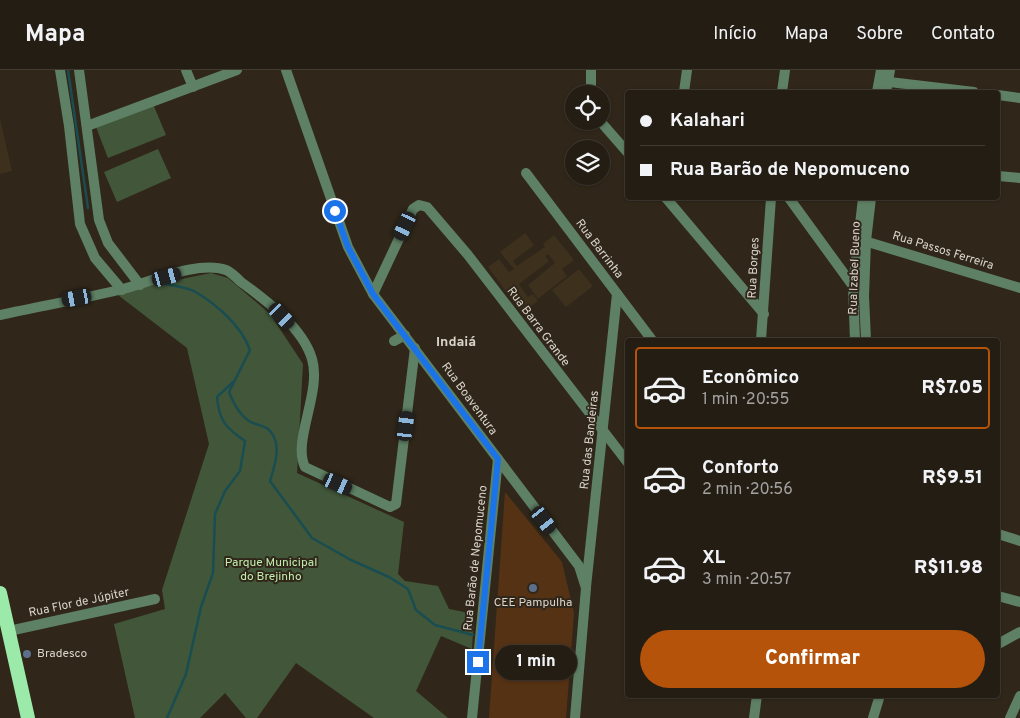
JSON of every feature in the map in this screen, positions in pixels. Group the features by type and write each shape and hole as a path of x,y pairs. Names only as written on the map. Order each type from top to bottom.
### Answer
{"highway":[{"path":"0,593 28,718"}],"street":[{"path":"60,70 70,126 80,224 95,258 122,290"},
{"path":"78,70 100,220 108,243 139,279"},
{"path":"186,70 193,87"},
{"path":"87,126 237,70"},
{"name":"Rua Boaventura","path":"286,70 348,247 373,294 416,348 578,566 586,588 575,718"},
{"path":"591,70 591,85"},
{"path":"684,90 687,70"},
{"path":"782,90 785,70"},
{"path":"881,70 884,85"},
{"path":"884,85 890,70"},
{"path":"884,85 948,90"},
{"path":"1000,95 1020,98"},
{"path":"608,130 625,150"},
{"name":"Rua Barrinha","path":"526,173 650,338"},
{"path":"1000,176 1020,178"},
{"path":"670,200 764,314"},
{"name":"Rua Borges","path":"761,338 771,200"},
{"path":"791,200 850,274"},
{"name":"Rua Izabel Bueno","path":"863,200 862,240 866,338"},
{"name":"Rua Izabel Bueno","path":"855,338 853,286 850,274 862,240 871,200"},
{"name":"Rua Barra Grande","path":"373,294 413,209 419,205 427,207 468,255 625,459"},
{"name":"Rua Passos Ferreira","path":"862,240 1020,288"},
{"path":"0,315 122,290 139,279 199,268 226,270 268,302 296,330 312,359 314,390 306,422 302,462 307,470 390,508 396,504 416,348"},
{"path":"853,286 860,297 863,330 866,338"},
{"name":"Rua das Bandeiras","path":"586,588 617,294"},
{"path":"394,341 405,334"},
{"name":"Rua Barão de Nepomuceno","path":"472,718 498,459"},
{"path":"1000,535 1020,541"},
{"path":"1000,597 1020,602"},
{"name":"Rua Flor de Júpiter","path":"9,631 155,599"},
{"path":"1000,643 1020,632"},
{"path":"1010,718 1020,696"},
{"path":"754,718 757,698"},
{"path":"873,718 879,698"}],"shaded area":[{"path":"0,119 12,171 0,174"},
{"path":"525,233 534,245 513,261 517,266 545,247 543,244 554,235 574,260 562,269 567,276 538,299 528,285 555,263 548,254 545,256 549,261 519,284 528,297 533,294 538,301 522,313 488,267 499,259 509,272 514,269 500,252"},
{"path":"579,269 593,286 566,307 552,290"}],"green space":[{"path":"153,104 166,135 108,158 96,127"},
{"path":"158,149 171,178 117,202 104,172"},
{"name":"Parque Municipal do Brejinho","path":"211,273 228,278 270,314 303,364 297,473 404,522 398,574 405,581 438,586 449,609 474,614 472,649 441,636 416,691 448,718 374,718 296,663 257,718 246,718 225,693 200,718 135,718 114,624 165,609 162,590 209,444 187,348 118,295 147,286"}],"building":[{"name":"CEE Pampulha","path":"505,492 562,562 574,613 566,718 489,718"}],"waterway":[{"path":"68,70 88,208"},
{"path":"163,283 194,291 202,296 227,316 241,332 250,350 229,392 237,408 245,418 268,429 273,434 277,447 270,481 312,538 351,560 389,577 408,589 416,610 435,625 473,635"},
{"path":"167,718 186,674 201,607 213,573 215,514 225,491 240,471 245,441 228,428 222,418 217,397 233,382"}],"place":[{"name":"CEE Pampulha","path":"533,588"},
{"name":"Bradesco","path":"27,654"}],"district":[{"name":"Indaiá","path":"456,342"}],"route":[{"path":"335,211 348,247 373,294 416,348 498,459 478,662"}]}
